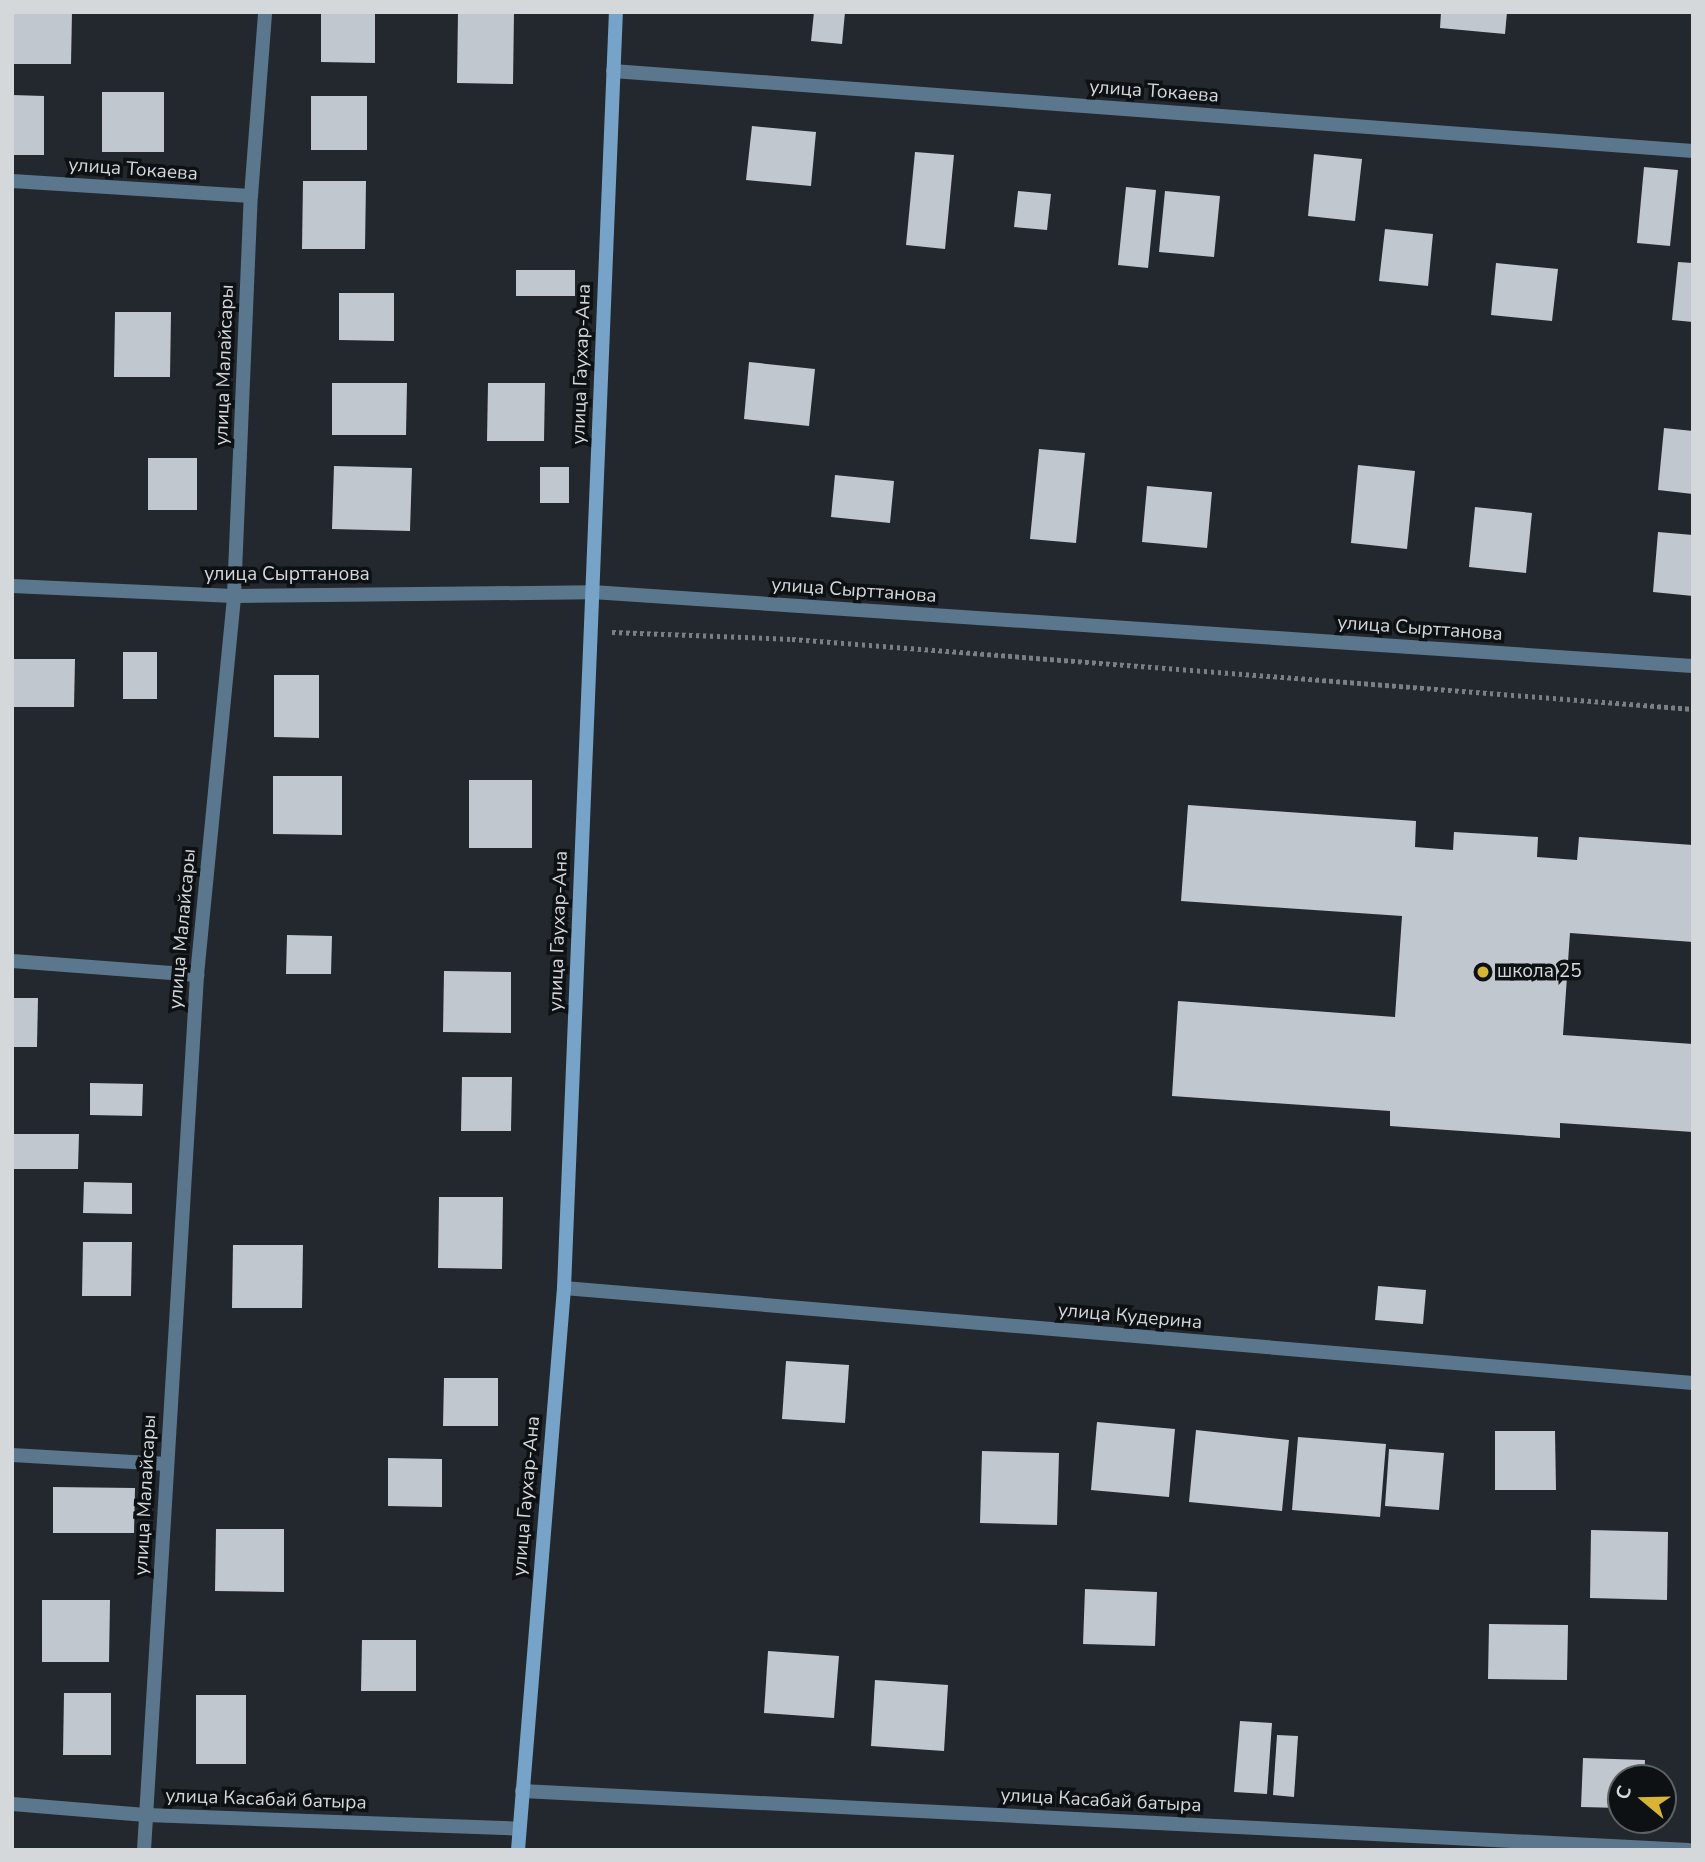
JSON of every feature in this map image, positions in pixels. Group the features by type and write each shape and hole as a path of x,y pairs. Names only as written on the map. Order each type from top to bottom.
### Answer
{"street":[{"name":"улица Малайсары","path":"144,1850 197,975 234,597 251,196 265,12"},
{"name":"улица Гаухар-Ана","path":"518,1850 564,1288 616,12"},
{"name":"улица Токаева","path":"613,71 1693,151"},
{"name":"улица Токаева","path":"12,181 251,196"},
{"name":"улица Сырттанова","path":"12,586 234,597 592,592 1693,666"},
{"path":"12,961 197,975"},
{"name":"улица Кудерина","path":"564,1288 1693,1383"},
{"path":"12,1455 167,1464"},
{"name":"улица Касабай батыра","path":"522,1791 1689,1850"},
{"name":"улица Касабай батыра","path":"12,1804 146,1815 519,1829"}],"path":[{"path":"591,631 792,639 1693,709"}],"building":[{"path":"14,12 72,12 71,64 13,64"},
{"path":"321,12 375,12 375,63 321,62"},
{"path":"458,12 514,12 513,84 457,83"},
{"path":"814,12 845,12 842,44 811,41"},
{"path":"1441,12 1507,12 1505,34 1440,28"},
{"path":"102,92 164,92 164,152 102,152"},
{"path":"12,95 44,96 44,155 12,155"},
{"path":"311,96 367,96 367,150 311,150"},
{"path":"752,126 816,132 811,186 746,180"},
{"path":"915,152 954,155 945,249 906,245"},
{"path":"1314,154 1362,159 1355,221 1308,216"},
{"path":"1644,167 1678,170 1670,246 1637,243"},
{"path":"303,181 366,181 365,249 302,249"},
{"path":"1126,187 1156,190 1148,268 1118,265"},
{"path":"1018,191 1051,194 1047,230 1014,227"},
{"path":"1165,191 1220,196 1214,257 1159,252"},
{"path":"1385,229 1433,234 1428,286 1379,281"},
{"path":"1678,262 1693,263 1693,322 1672,320"},
{"path":"1496,263 1558,269 1552,321 1491,315"},
{"path":"516,270 575,270 575,296 516,296"},
{"path":"339,293 394,293 394,341 339,340"},
{"path":"115,312 171,312 170,377 114,377"},
{"path":"749,362 815,369 809,426 744,419"},
{"path":"332,383 407,383 406,435 332,435"},
{"path":"488,383 545,383 544,441 487,441"},
{"path":"1664,428 1693,431 1693,494 1658,490"},
{"path":"1039,449 1085,453 1076,543 1030,539"},
{"path":"148,458 197,458 197,510 148,510"},
{"path":"1358,465 1415,471 1407,549 1351,543"},
{"path":"334,466 412,468 410,531 332,529"},
{"path":"540,467 569,467 569,503 540,503"},
{"path":"835,475 894,481 890,523 831,517"},
{"path":"1147,486 1212,492 1207,548 1142,542"},
{"path":"1475,507 1532,513 1526,573 1469,567"},
{"path":"1658,532 1693,535 1693,596 1653,592"},
{"path":"123,652 157,652 157,699 123,699"},
{"path":"13,659 75,659 74,707 13,707"},
{"path":"274,675 319,675 319,738 274,737"},
{"path":"273,776 342,776 342,835 273,834"},
{"path":"469,780 532,780 532,848 469,848"},
{"name":"школа 25","path":"1188,805 1416,821 1415,847 1453,850 1454,832 1538,837 1537,857 1577,860 1579,837 1693,845 1693,942 1570,933 1563,1035 1693,1044 1693,1132 1560,1123 1560,1138 1390,1126 1390,1111 1172,1096 1178,1001 1395,1017 1402,916 1181,901"},
{"path":"287,935 332,936 331,974 286,974"},
{"path":"444,971 511,972 511,1033 443,1032"},
{"path":"12,998 38,998 37,1047 12,1047"},
{"path":"462,1077 512,1077 511,1131 461,1131"},
{"path":"90,1083 143,1084 142,1116 90,1115"},
{"path":"12,1134 79,1134 78,1169 12,1169"},
{"path":"84,1182 132,1183 132,1214 83,1213"},
{"path":"439,1197 503,1197 502,1269 438,1268"},
{"path":"83,1242 132,1242 131,1296 82,1296"},
{"path":"233,1245 303,1245 302,1308 232,1308"},
{"path":"1378,1286 1426,1290 1423,1324 1375,1320"},
{"path":"786,1361 849,1365 845,1423 782,1419"},
{"path":"444,1378 498,1378 498,1426 443,1426"},
{"path":"1097,1422 1175,1429 1169,1497 1091,1490"},
{"path":"1196,1430 1289,1440 1282,1511 1189,1502"},
{"path":"1495,1431 1555,1431 1556,1490 1495,1490"},
{"path":"1298,1437 1386,1444 1380,1517 1292,1510"},
{"path":"1389,1449 1444,1453 1439,1510 1385,1506"},
{"path":"982,1451 1059,1453 1057,1525 980,1523"},
{"path":"388,1458 442,1459 442,1507 388,1506"},
{"path":"53,1487 135,1488 134,1533 53,1533"},
{"path":"216,1529 284,1529 284,1592 215,1591"},
{"path":"1591,1530 1668,1532 1667,1600 1590,1598"},
{"path":"1085,1589 1157,1592 1155,1646 1083,1644"},
{"path":"42,1600 110,1600 109,1662 42,1662"},
{"path":"1489,1624 1568,1625 1567,1680 1488,1679"},
{"path":"362,1640 416,1640 416,1691 361,1691"},
{"path":"768,1651 839,1656 834,1718 764,1713"},
{"path":"875,1680 948,1685 944,1751 871,1746"},
{"path":"64,1693 111,1693 111,1755 63,1755"},
{"path":"196,1695 246,1695 246,1764 196,1764"},
{"path":"1240,1721 1272,1723 1267,1794 1234,1792"},
{"path":"1277,1735 1298,1736 1294,1797 1273,1795"},
{"path":"1583,1758 1645,1760 1645,1764 1607,1764 1607,1808 1581,1807"}],"place":[{"name":"школа 25","path":"1483,972"}]}
